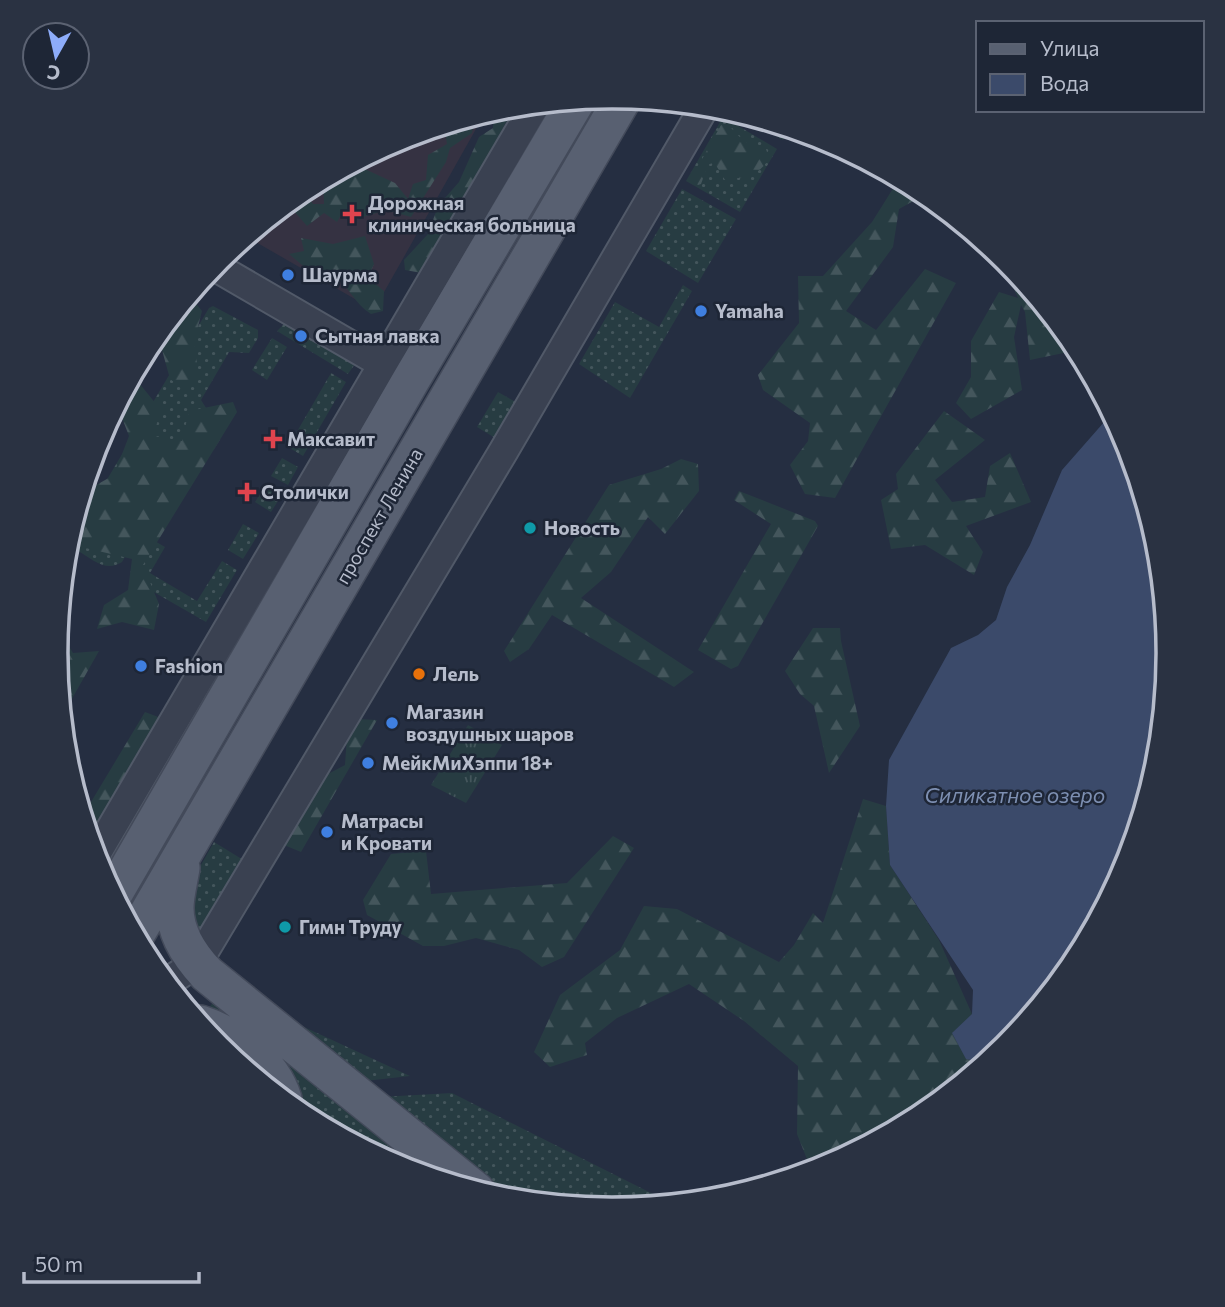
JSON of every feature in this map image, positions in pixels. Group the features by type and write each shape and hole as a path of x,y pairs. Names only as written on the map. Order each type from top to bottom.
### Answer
{"main road":[{"name":"проспект Ленина","path":"141,926 617,109"},
{"name":"проспект Ленина","path":"120,884 570,111"},
{"path":"183,855 175,910 183,940 197,963 207,974 455,1174"},
{"path":"225,1035 262,1063 272,1078"}],"street":[{"path":"103,843 528,116"},
{"path":"175,977 197,963 503,452 699,117"},
{"path":"225,272 383,364"}],"shaded area":[{"name":"Дорожная клиническая больница","path":"477,127 374,310 256,242 310,201 372,165 438,138"}],"green space":[{"path":"511,119 506,122 475,186 461,199 466,215 433,275 405,270 404,260 428,234 438,206 459,182 479,137 493,128 493,123"},
{"path":"721,120 734,124 777,149 740,212 686,181"},
{"path":"728,124 744,141 766,149 769,158 756,172 725,180 714,162 708,165 701,184 698,185 691,179 721,125"},
{"path":"473,128 472,133 450,148 446,162 411,217 386,210 356,219 343,211 337,222 324,213 307,226 295,212 310,201 313,204 324,204 324,192 365,169 395,183 408,199 413,184 426,180 428,155 447,144 446,136"},
{"path":"894,187 914,201 899,209 893,247 846,311 876,330 925,269 956,283 835,498 805,494 790,465 808,441 810,423 763,390 758,375 799,323 798,276 823,276 872,222"},
{"path":"682,189 736,219 698,283 646,251"},
{"path":"365,236 374,264 368,278 384,291 383,311 371,314 334,275 314,275 289,254 304,251 301,238 333,244"},
{"path":"683,285 692,291 630,398 579,364 615,302 659,327"},
{"path":"1012,285 1066,353 1030,360 1025,312 1021,305 1014,337 1022,390 971,419 956,403 971,377 971,341 999,292 1018,298"},
{"path":"196,304 202,311 194,342 199,377 183,389 170,379 162,350"},
{"path":"213,306 258,330 258,338 249,353 229,352 201,400 210,414 122,562 110,566 99,564 78,551 87,513 209,308"},
{"path":"291,322 355,364 348,374 277,331 284,324"},
{"path":"272,338 287,347 267,380 252,370"},
{"path":"331,373 346,382 303,456 288,447"},
{"path":"140,384 161,410 153,436 182,441 189,411 233,402 237,412 143,565 159,604 154,630 122,622 97,629 104,605 128,590 132,559 79,546 95,486 114,475 129,436 122,418"},
{"path":"498,392 521,405 500,441 477,427"},
{"path":"944,411 985,440 935,480 952,502 985,497 990,466 1010,453 1031,502 966,526 983,552 974,575 925,545 891,549 881,500 898,489 896,474"},
{"path":"282,458 298,467 288,485 271,476"},
{"path":"681,459 698,464 699,491 665,534 648,517 611,572 581,598 694,672 674,687 552,615 529,649 510,662 504,651 609,485 661,469"},
{"path":"267,483 283,493 271,512 255,502"},
{"path":"739,491 815,521 818,526 738,666 731,669 698,650 771,524 734,500"},
{"path":"243,524 259,533 243,559 228,550"},
{"path":"153,540 165,547 150,573 197,601 222,561 237,570 206,622 131,579"},
{"path":"813,628 840,628 860,726 829,773 814,706 800,694 785,671"},
{"path":"68,645 73,653 99,651 70,702"},
{"path":"145,712 161,718 101,838 90,804"},
{"path":"357,719 377,720 301,852 284,845 328,774 345,765 347,737"},
{"path":"468,725 502,745 466,803 431,785"},
{"path":"863,799 886,806 890,865 939,940 972,1014 966,1059 974,1061 915,1106 853,1142 808,1161 797,1134 798,1066 744,1021 689,984 617,1018 585,1043 587,1055 550,1067 534,1052 560,995 620,950 644,906 677,909 779,962 794,945 813,913 823,923"},
{"path":"613,836 634,848 564,957 542,967 519,950 476,938 444,946 423,946 367,915 363,900 391,854 426,851 431,894 567,883"},
{"path":"214,842 245,861 199,938 189,893 193,879"},
{"path":"218,996 429,1166 372,1142 310,1106 297,1097 293,1083 208,1009"},
{"path":"289,1020 410,1076 365,1081"},
{"path":"452,1093 657,1196 577,1197 490,1183 380,1097"}],"water":[{"name":"Силикатное озеро","path":"1105,421 1128,479 1152,582 1157,654 1152,725 1128,828 1101,894 1084,926 1065,956 1022,1012 974,1060 966,1059 952,1033 972,1014 973,990 890,865 886,806 889,760 951,648 978,635 996,620 1007,587 1030,545 1062,470"}],"place":[{"name":"Дорожная клиническая больница","path":"352,214"},
{"name":"Шаурма","path":"288,275"},
{"name":"Yamaha","path":"701,311"},
{"name":"Сытная лавка","path":"301,336"},
{"name":"Максавит","path":"273,439"},
{"name":"Столички","path":"247,492"},
{"name":"Новость","path":"530,528"},
{"name":"Fashion","path":"141,666"},
{"name":"Лель","path":"419,674"},
{"name":"Магазин воздушных шаров","path":"392,723"},
{"name":"МейкМиХэппи 18+","path":"368,763"},
{"name":"Матрасы и Кровати","path":"327,832"},
{"name":"Гимн Труду","path":"285,927"}]}
